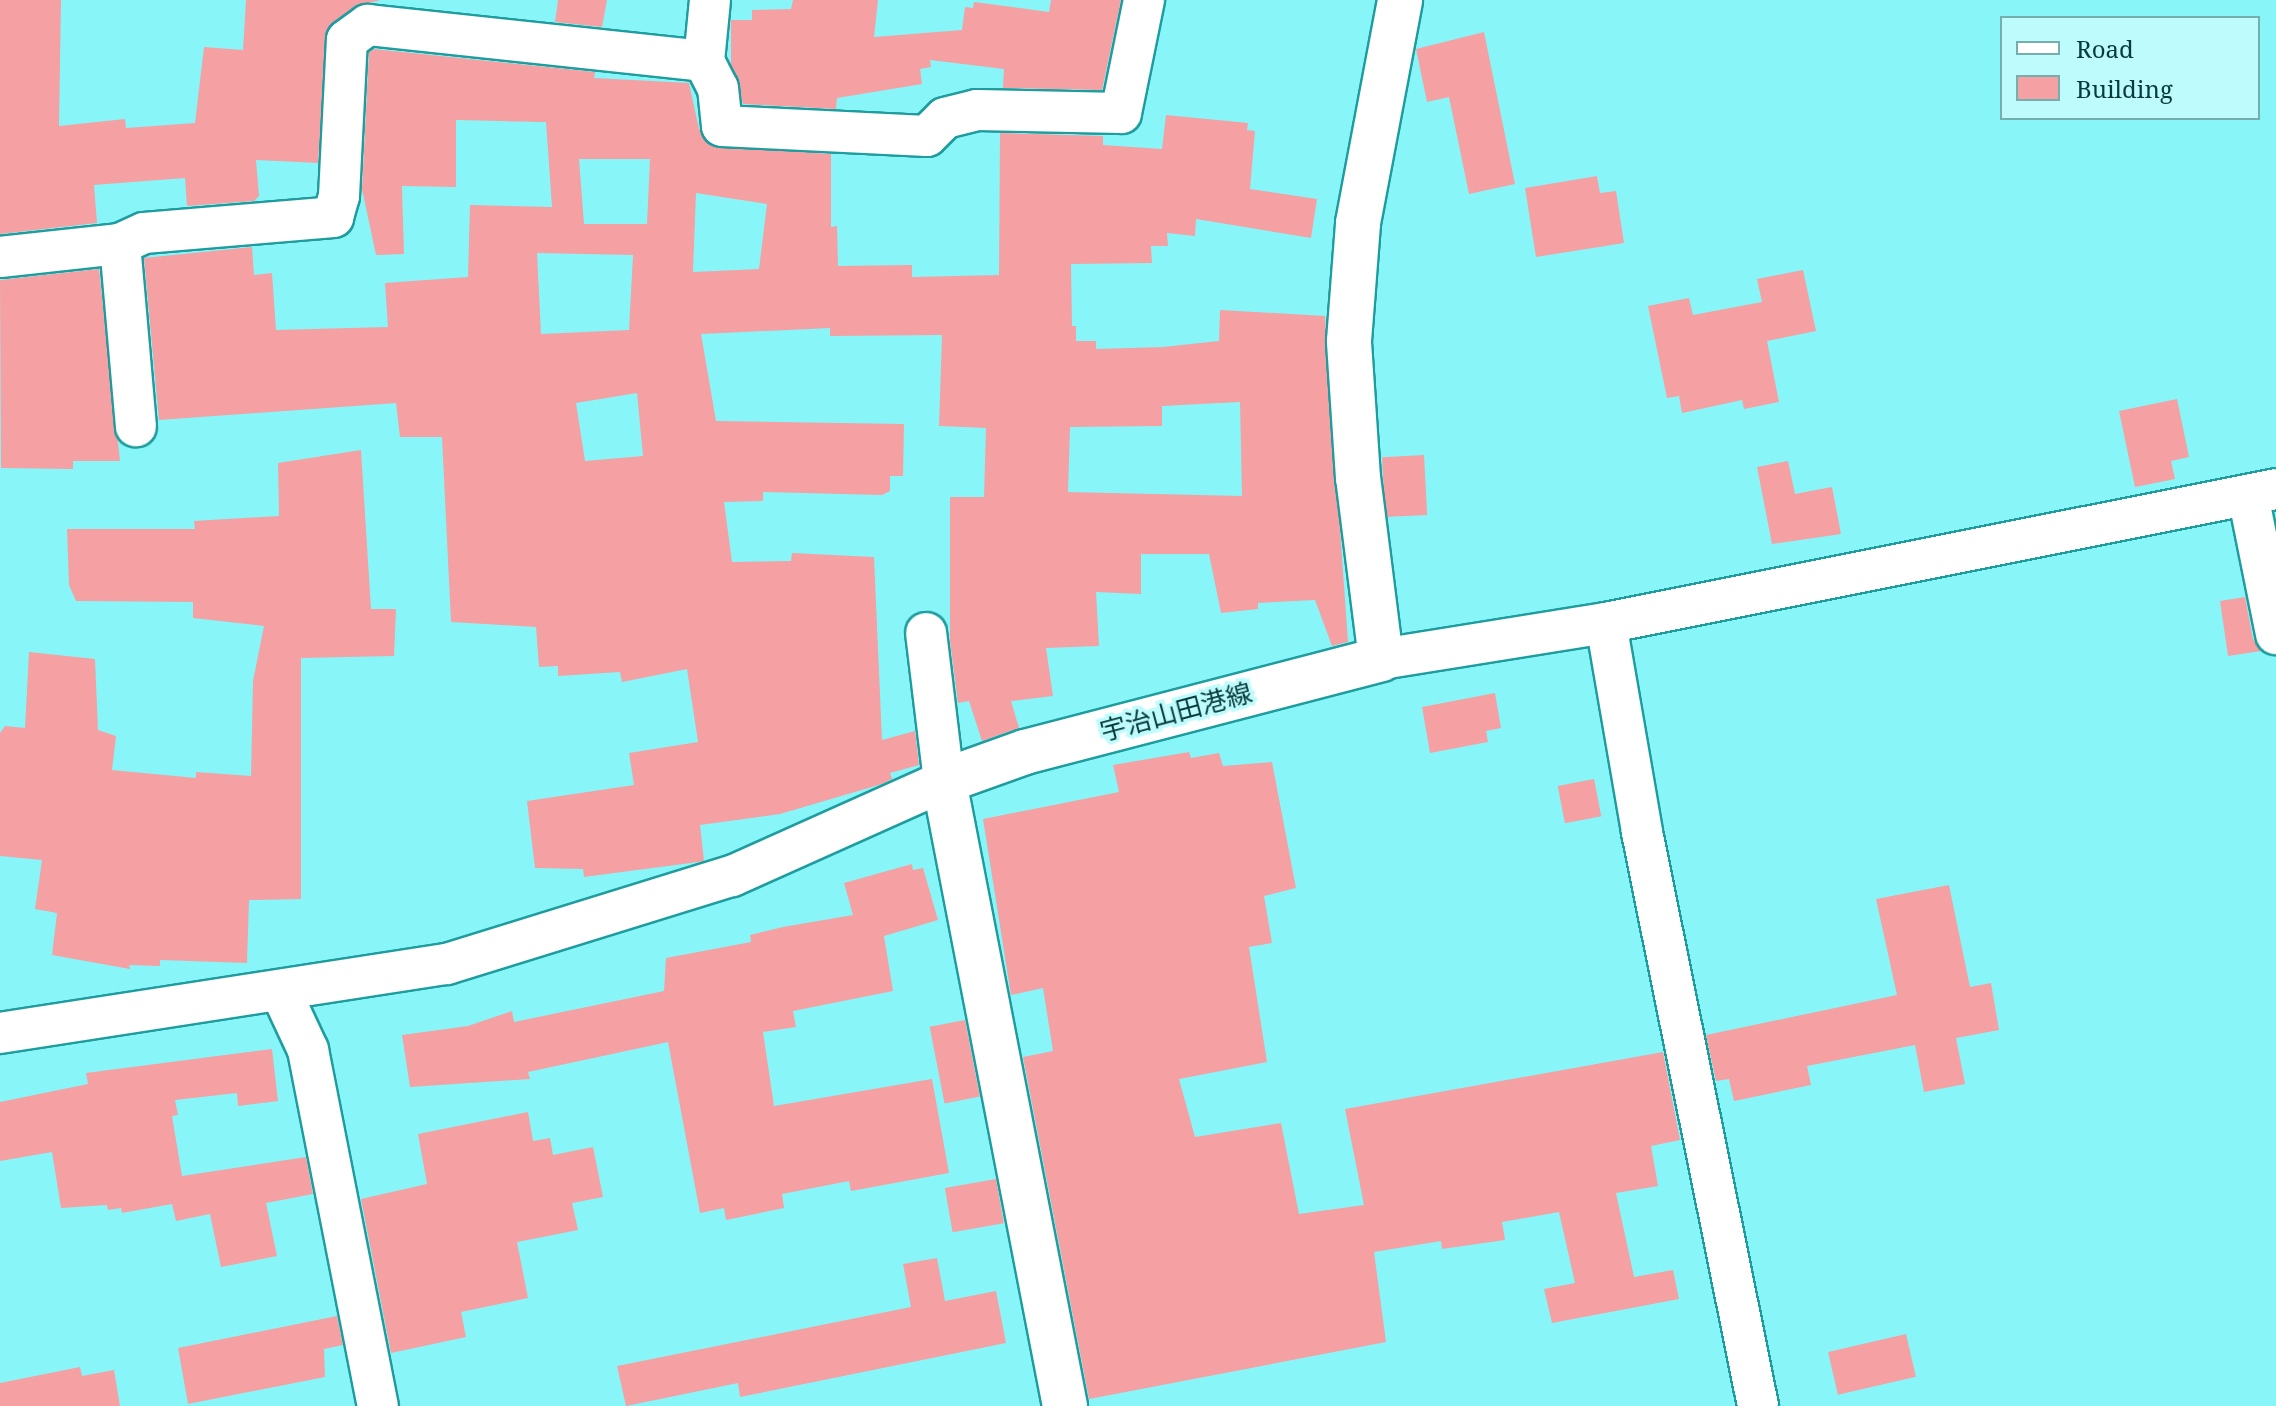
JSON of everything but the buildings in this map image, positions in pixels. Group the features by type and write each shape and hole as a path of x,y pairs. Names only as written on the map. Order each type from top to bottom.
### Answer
{"main road":[{"path":"1381,659 1358,478 1349,341 1358,223 1400,0"},
{"name":"宇治山田港線","path":"944,781 1025,752 1381,659"},
{"path":"944,781 1065,1406"}],"street":[{"path":"710,0 704,61 718,88 722,126 927,136 945,118 977,110 1121,113 1144,0"},
{"path":"0,257 120,244 144,233 333,217 339,196 347,40 357,28 704,61"},
{"path":"120,244 136,426"},
{"path":"1381,659 1606,623 2262,492 2276,634"},
{"path":"1606,623 1642,832 1758,1406"},
{"path":"0,1033 447,964 642,907 732,876 944,781 926,633"},
{"path":"281,992 308,1050 378,1406"}]}
